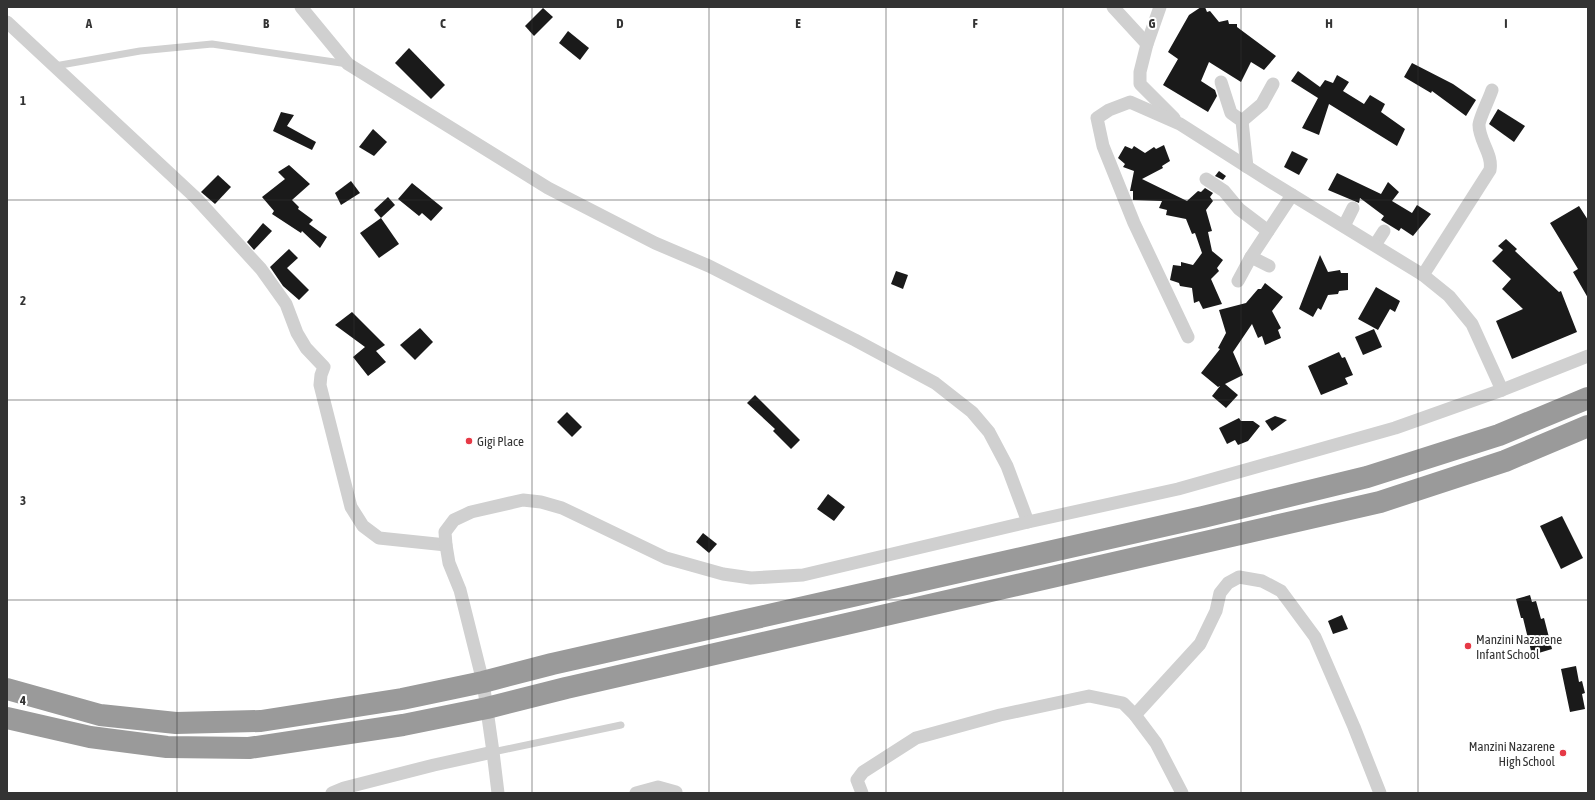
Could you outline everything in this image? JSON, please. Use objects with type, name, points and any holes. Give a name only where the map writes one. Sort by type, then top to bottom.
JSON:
[{"type":"highway","points":[[7,689],[100,715],[184,723],[261,721],[402,699],[1203,517],[1367,477],[1499,435],[1588,398]]},
{"type":"highway","points":[[7,718],[90,737],[167,747],[249,748],[403,725],[487,708],[566,688],[1380,502],[1504,461],[1588,426]]},
{"type":"street","points":[[301,7],[348,64],[548,188],[655,243],[709,266],[855,340],[935,383],[972,412],[989,432],[1007,466],[1028,522]]},
{"type":"street","points":[[1113,7],[1147,44]]},
{"type":"street","points":[[1160,7],[1147,44],[1140,72],[1140,84],[1180,124]]},
{"type":"street","points":[[7,22],[196,198],[261,269],[286,304],[297,333],[306,348],[324,368],[320,375],[320,385],[351,507],[363,526],[379,538],[446,545]]},
{"type":"street","points":[[1221,82],[1231,112],[1242,121],[1247,167]]},
{"type":"street","points":[[1242,121],[1262,104],[1273,84]]},
{"type":"street","points":[[1423,275],[1490,170],[1491,162],[1481,139],[1479,124],[1492,90]]},
{"type":"street","points":[[1188,337],[1134,222],[1103,146],[1098,118],[1109,110],[1130,102],[1180,124],[1423,275],[1449,296],[1472,324],[1502,390]]},
{"type":"street","points":[[1206,178],[1224,191],[1239,209],[1268,231]]},
{"type":"street","points":[[1238,281],[1250,257],[1292,195]]},
{"type":"street","points":[[1344,226],[1353,208]]},
{"type":"street","points":[[1375,245],[1384,231]]},
{"type":"street","points":[[1250,257],[1269,266]]},
{"type":"street","points":[[498,793],[487,708],[482,682],[460,590],[449,563],[446,545],[445,532],[454,520],[471,512],[522,500],[541,502],[562,508],[666,558],[723,574],[752,578],[803,575],[1185,487],[1395,428],[1502,390],[1588,356]]},
{"type":"street","points":[[1135,715],[1200,644],[1216,611],[1220,593],[1228,583],[1239,577],[1262,581],[1281,591],[1315,637],[1354,727],[1380,793]]},
{"type":"street","points":[[862,793],[858,780],[863,772],[916,738],[1000,715],[1089,696],[1123,702],[1156,743],[1182,793]]},
{"type":"street","points":[[332,793],[344,788],[434,765],[493,752]]},
{"type":"street","points":[[636,793],[658,788],[676,792]]},
{"type":"lane","points":[[55,66],[140,51],[212,44],[348,64]]},
{"type":"lane","points":[[493,752],[621,725]]},
{"type":"building","points":[[1201,7],[1205,7],[1207,12],[1210,11],[1219,22],[1228,20],[1229,24],[1237,24],[1237,27],[1276,56],[1264,70],[1251,62],[1241,82],[1209,62],[1201,81],[1215,90],[1217,96],[1208,112],[1163,85],[1178,59],[1168,52],[1189,15]]},
{"type":"building","points":[[543,8],[553,17],[534,36],[525,26]]},
{"type":"building","points":[[568,31],[589,48],[580,60],[559,43]]},
{"type":"building","points":[[409,48],[445,85],[431,99],[395,63]]},
{"type":"building","points":[[1412,63],[1453,84],[1476,100],[1466,116],[1432,91],[1431,93],[1404,77]]},
{"type":"building","points":[[1298,71],[1320,87],[1325,80],[1333,83],[1337,75],[1349,82],[1343,91],[1364,104],[1370,95],[1385,104],[1381,112],[1405,129],[1397,146],[1329,104],[1319,135],[1302,128],[1318,98],[1291,81]]},
{"type":"building","points":[[1498,109],[1525,126],[1514,142],[1489,124]]},
{"type":"building","points":[[281,112],[294,115],[287,126],[316,142],[312,150],[273,131]]},
{"type":"building","points":[[373,129],[387,142],[374,156],[359,147]]},
{"type":"building","points":[[1164,145],[1170,161],[1162,166],[1163,168],[1142,179],[1187,201],[1198,191],[1201,192],[1205,188],[1213,193],[1210,197],[1213,201],[1206,210],[1212,231],[1208,232],[1212,251],[1223,260],[1217,268],[1219,271],[1211,279],[1222,304],[1203,309],[1199,301],[1194,303],[1192,288],[1180,286],[1179,283],[1170,280],[1173,265],[1181,266],[1181,262],[1193,265],[1202,253],[1195,233],[1192,234],[1186,219],[1166,215],[1167,210],[1159,208],[1162,201],[1133,200],[1133,191],[1130,191],[1134,171],[1123,167],[1125,164],[1118,158],[1125,146],[1132,149],[1134,146],[1145,153],[1154,147],[1156,149]]},
{"type":"building","points":[[1292,151],[1308,159],[1299,175],[1284,167]]},
{"type":"building","points":[[289,165],[310,184],[292,200],[299,207],[298,209],[313,220],[309,224],[327,237],[320,248],[302,231],[301,233],[272,214],[274,211],[262,197],[285,179],[278,172]]},
{"type":"building","points":[[1219,171],[1226,176],[1223,180],[1215,176]]},
{"type":"building","points":[[1337,173],[1381,194],[1388,182],[1399,192],[1392,201],[1412,213],[1417,205],[1431,214],[1413,236],[1401,228],[1399,231],[1381,220],[1384,216],[1360,198],[1359,203],[1328,190]]},
{"type":"building","points":[[218,175],[231,187],[215,204],[201,192]]},
{"type":"building","points":[[351,181],[360,193],[341,205],[335,193]]},
{"type":"building","points":[[412,183],[443,208],[431,221],[422,213],[419,216],[398,199]]},
{"type":"building","points":[[388,197],[395,205],[381,218],[374,210]]},
{"type":"building","points":[[1579,206],[1588,220],[1588,298],[1573,272],[1578,269],[1550,223]]},
{"type":"building","points":[[381,218],[399,244],[379,258],[360,233]]},
{"type":"building","points":[[263,223],[272,231],[254,250],[247,242]]},
{"type":"building","points":[[1506,239],[1517,249],[1515,251],[1559,292],[1561,291],[1577,332],[1512,359],[1496,321],[1523,309],[1502,289],[1511,279],[1492,261],[1503,250],[1498,246]]},
{"type":"building","points":[[289,249],[298,258],[287,268],[309,290],[299,300],[283,286],[270,267]]},
{"type":"building","points":[[1320,255],[1328,272],[1340,270],[1341,273],[1348,273],[1348,290],[1339,291],[1338,294],[1328,295],[1321,310],[1318,308],[1313,317],[1299,309]]},
{"type":"building","points":[[896,271],[908,275],[903,289],[891,284]]},
{"type":"building","points":[[1265,283],[1283,297],[1272,311],[1281,328],[1278,330],[1281,338],[1265,345],[1262,336],[1258,338],[1252,324],[1233,352],[1243,375],[1225,384],[1238,395],[1226,408],[1212,396],[1220,386],[1218,387],[1201,373],[1220,349],[1218,348],[1226,333],[1219,310],[1246,303],[1258,289],[1261,289]]},
{"type":"building","points":[[1376,287],[1400,301],[1395,312],[1390,309],[1378,330],[1358,319]]},
{"type":"building","points":[[352,312],[385,345],[376,351],[386,362],[368,376],[353,357],[365,347],[335,325]]},
{"type":"building","points":[[420,328],[433,342],[415,360],[400,345]]},
{"type":"building","points":[[1374,329],[1382,347],[1363,355],[1355,337]]},
{"type":"building","points":[[1339,352],[1342,358],[1345,357],[1353,375],[1345,378],[1348,384],[1321,395],[1308,366]]},
{"type":"building","points":[[755,395],[800,440],[791,449],[773,431],[775,429],[747,403]]},
{"type":"building","points":[[567,412],[582,427],[572,437],[557,422]]},
{"type":"building","points":[[1275,416],[1287,420],[1272,431],[1265,421]]},
{"type":"building","points":[[1239,418],[1241,421],[1253,421],[1260,426],[1248,441],[1238,445],[1235,440],[1227,444],[1219,428]]},
{"type":"building","points":[[828,494],[845,507],[834,521],[817,509]]},
{"type":"building","points":[[1562,516],[1583,558],[1561,569],[1540,526]]},
{"type":"building","points":[[703,533],[717,544],[709,553],[696,542]]},
{"type":"building","points":[[1530,595],[1532,602],[1536,601],[1541,619],[1544,618],[1552,649],[1532,655],[1523,618],[1521,618],[1516,599]]},
{"type":"building","points":[[1342,615],[1348,629],[1333,634],[1328,621]]},
{"type":"building","points":[[1576,666],[1579,682],[1582,681],[1585,693],[1582,694],[1585,709],[1570,712],[1561,669]]},
{"type":"place","name":"Gigi Place","points":[[469,441]]},
{"type":"place","name":"Manzini Nazarene Infant School","points":[[1468,646]]},
{"type":"place","name":"Manzini Nazarene High School","points":[[1563,753]]}]
